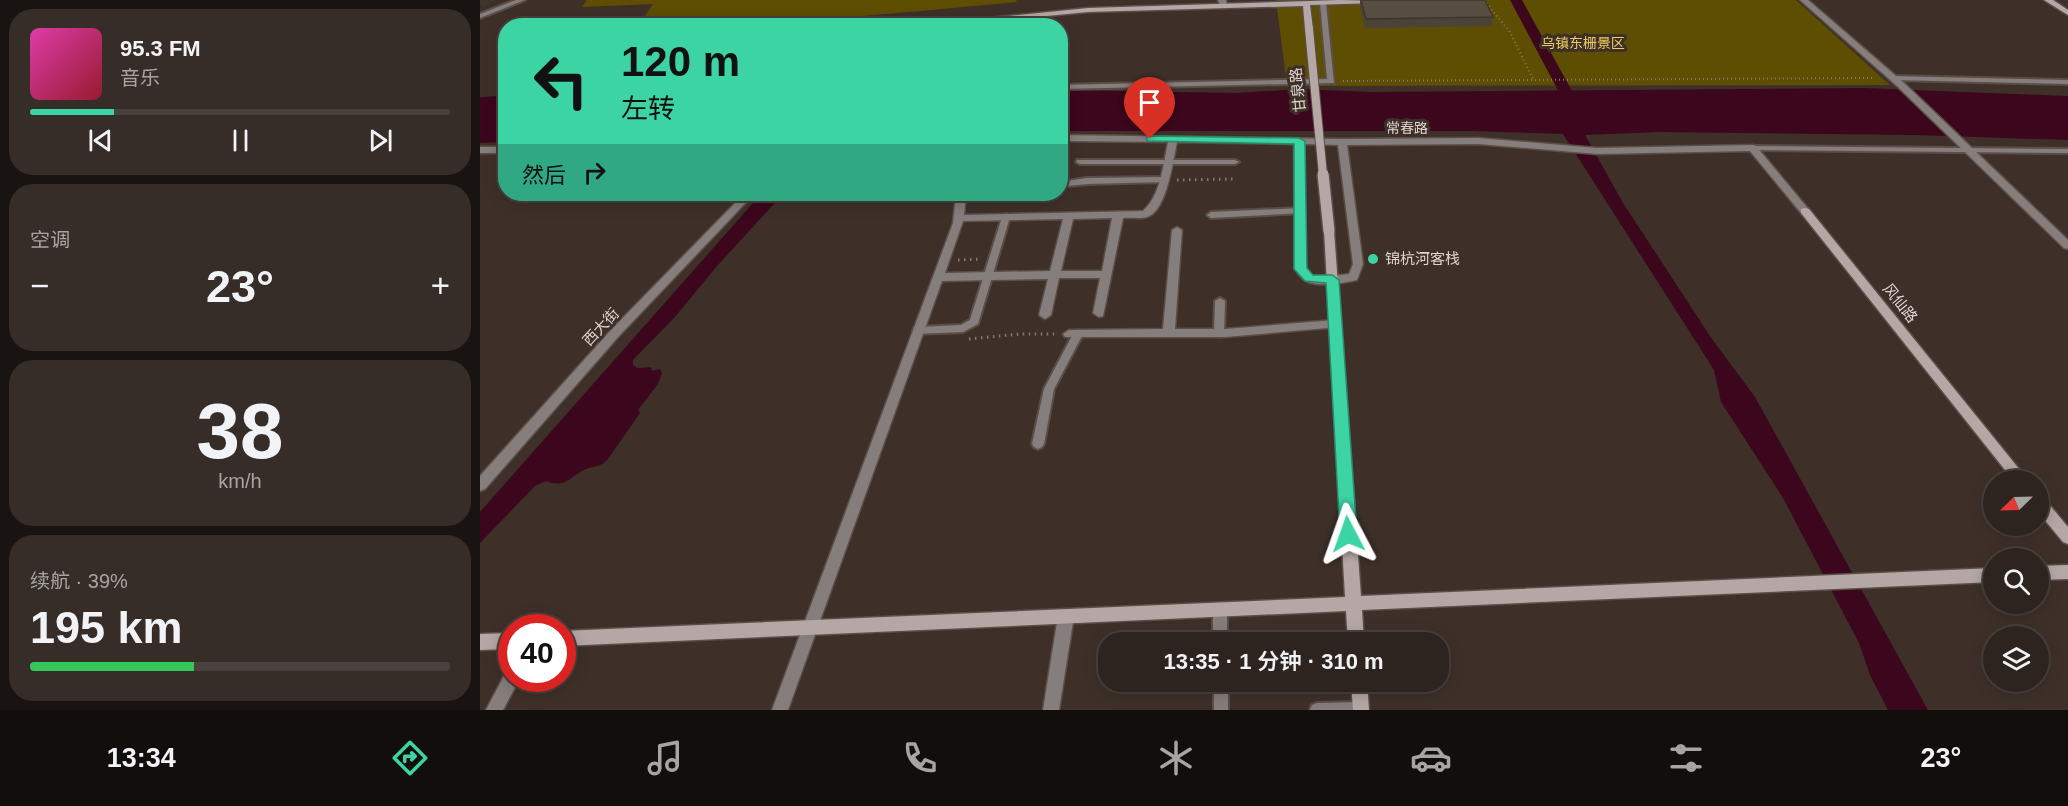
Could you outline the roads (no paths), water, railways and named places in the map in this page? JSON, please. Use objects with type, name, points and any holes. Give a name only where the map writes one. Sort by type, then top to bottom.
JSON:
[{"type":"street","points":[[1086,0],[1088,10]]},
{"type":"street","points":[[1804,0],[1897,81],[2068,246]]},
{"type":"street","points":[[1001,18],[1088,10],[1223,3],[1388,1]]},
{"type":"street","points":[[2050,1],[2068,13]]},
{"type":"street","name":"甘泉路","points":[[1306,3],[1329,231],[1355,632]]},
{"type":"street","name":"常春路","points":[[1068,138],[1342,142],[1478,141],[1597,151],[1753,148]]},
{"type":"street","points":[[958,218],[1146,214],[1153,210],[1173,140]]},
{"type":"street","points":[[1299,141],[1300,269],[1310,279],[1332,280],[1353,277],[1358,264],[1342,142]]},
{"type":"street","name":"风仙路","points":[[1753,148],[2013,470]]},
{"type":"street","points":[[480,150],[498,150]]},
{"type":"street","name":"西大街","points":[[480,485],[615,333],[742,201]]},
{"type":"street","points":[[780,710],[938,277],[958,218],[960,201]]},
{"type":"street","points":[[1100,313],[1118,215]]},
{"type":"street","points":[[1045,315],[1069,216]]},
{"type":"street","points":[[1169,333],[1177,230]]},
{"type":"street","points":[[938,277],[1107,274]]},
{"type":"street","points":[[1073,334],[1219,333],[1335,324]]},
{"type":"street","points":[[2049,515],[2068,538]]},
{"type":"street","points":[[2049,573],[2068,572]]},
{"type":"street","points":[[576,638],[1983,575]]},
{"type":"street","points":[[1051,710],[1066,616]]},
{"type":"street","points":[[480,642],[498,641]]},
{"type":"street","points":[[494,710],[504,692]]},
{"type":"street","points":[[1360,692],[1361,709]]},
{"type":"lane","points":[[480,16],[522,0]]},
{"type":"lane","points":[[1068,87],[1331,81],[1323,3]]},
{"type":"lane","points":[[1897,81],[2068,82]]},
{"type":"lane","points":[[1753,148],[1965,146],[2068,151]]},
{"type":"lane","points":[[1080,162],[1235,162]]},
{"type":"lane","points":[[1068,184],[1163,180]]},
{"type":"lane","points":[[1210,215],[1301,211]]},
{"type":"lane","points":[[918,331],[963,328],[974,322],[1006,217]]},
{"type":"lane","points":[[1219,333],[1220,301]]},
{"type":"lane","points":[[1038,444],[1048,389],[1073,334]]},
{"type":"lane","points":[[1220,610],[1220,632]]},
{"type":"lane","points":[[1221,692],[1221,710]]},
{"type":"lane","points":[[1317,710],[1361,709]]},
{"type":"waterway","points":[[1516,0],[1576,111]]},
{"type":"place","name":"锦杭河客栈","points":[[1373,259]]},
{"type":"park label","name":"乌镇东栅景区","points":[[1583,43]]}]
